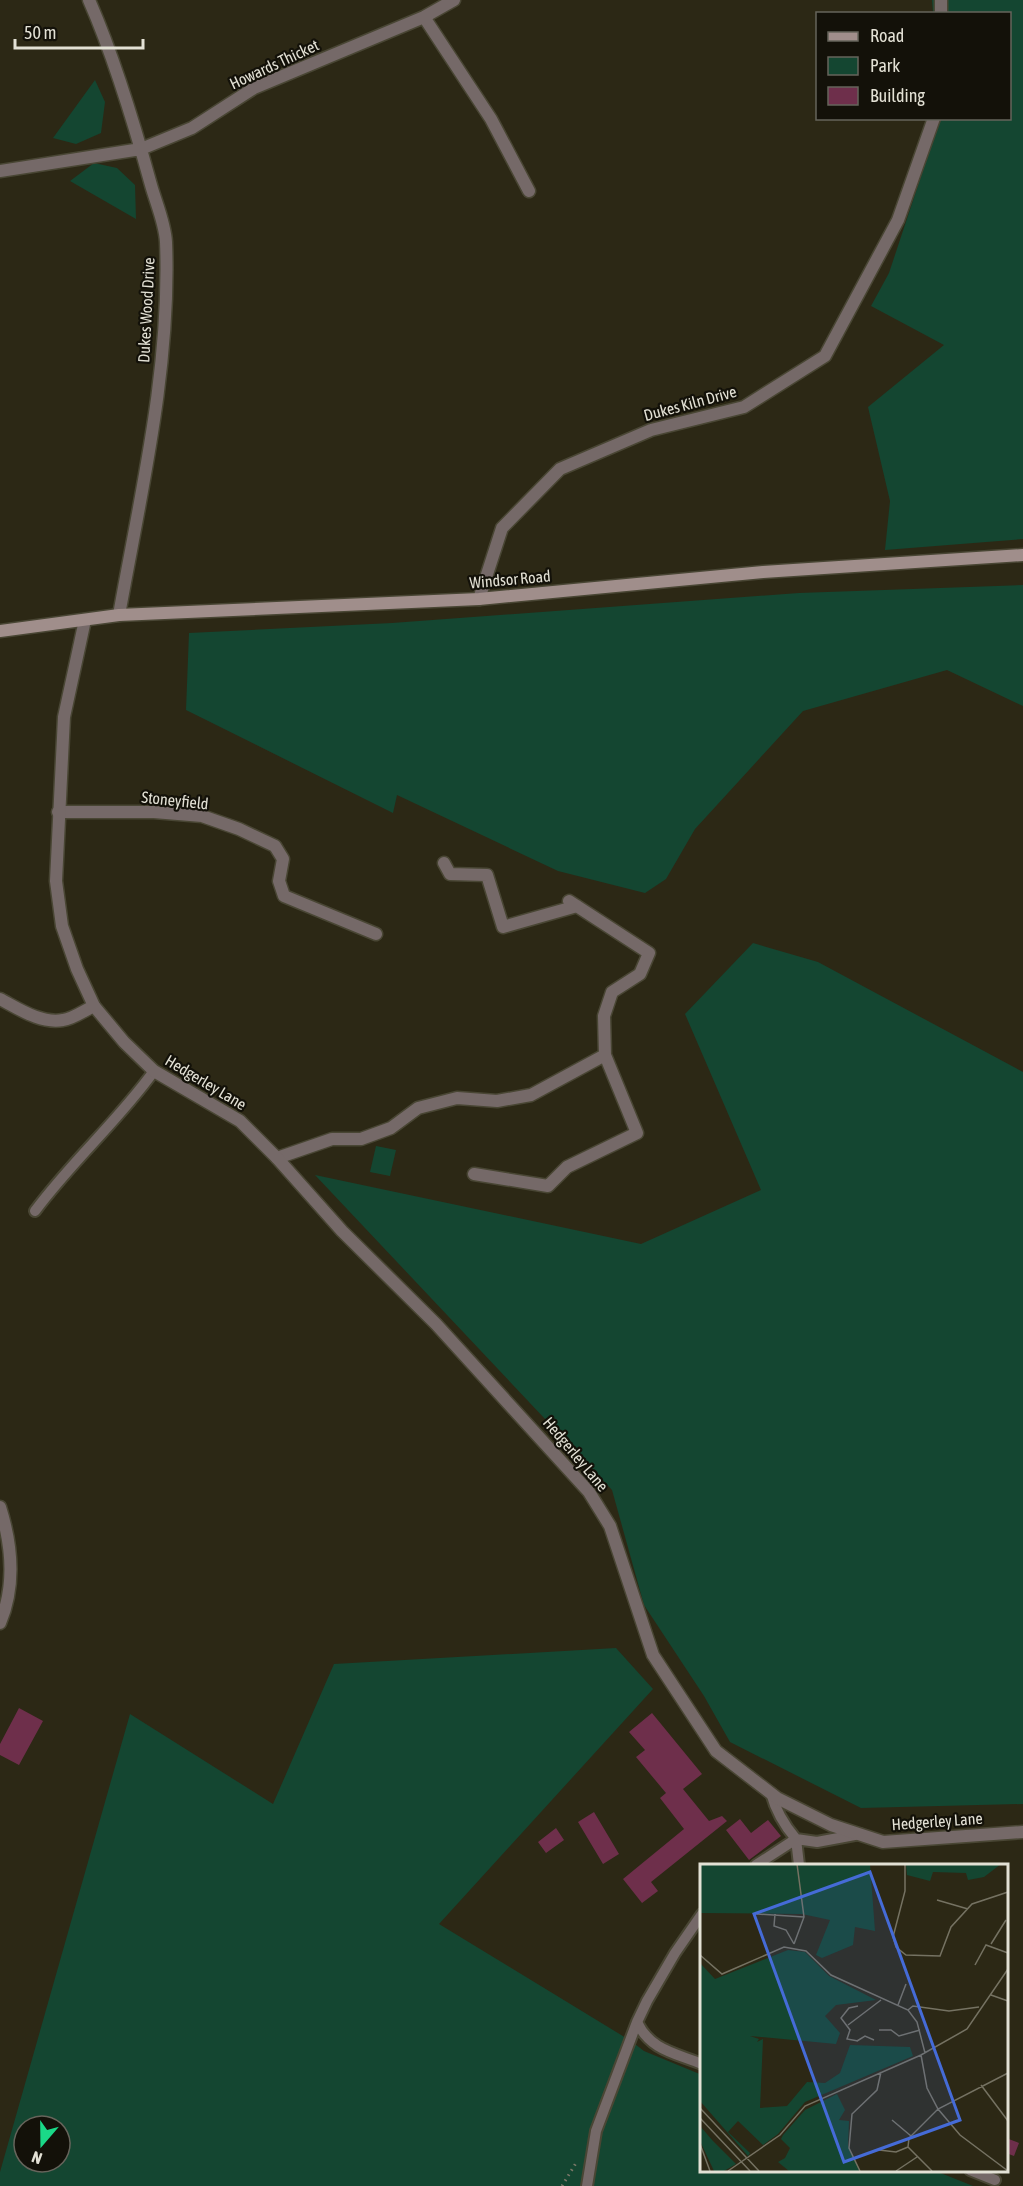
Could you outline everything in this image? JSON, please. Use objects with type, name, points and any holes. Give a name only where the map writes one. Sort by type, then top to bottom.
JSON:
[{"type":"main road","name":"Windsor Road","points":[[0,631],[119,615],[479,599],[763,573],[1023,555]]},
{"type":"street","name":"Dukes Wood Drive","points":[[89,0],[103,32],[141,148],[166,239],[164,339],[149,449],[119,615]]},
{"type":"street","name":"Howards Thicket","points":[[141,148],[192,128],[254,88],[424,16],[454,0]]},
{"type":"street","points":[[424,16],[491,120],[529,191]]},
{"type":"street","name":"Dukes Kiln Drive","points":[[479,599],[502,528],[560,469],[651,430],[744,407],[825,356],[898,220],[933,120]]},
{"type":"street","points":[[0,171],[141,148]]},
{"type":"street","name":"Hedgerley Lane","points":[[85,620],[64,717],[56,881],[62,926],[77,969],[94,1006],[124,1042],[154,1071],[240,1121],[277,1158],[342,1231],[436,1324],[589,1492],[610,1526],[653,1655],[716,1752],[771,1793],[831,1825],[883,1842],[1023,1832]]},
{"type":"street","name":"Stoneyfield","points":[[58,812],[154,812],[202,816],[239,829],[275,846],[283,859],[279,882],[284,896],[376,934]]},
{"type":"street","points":[[444,863],[450,874],[487,875],[503,927],[573,904],[649,953],[640,974],[612,992],[604,1016],[605,1055],[637,1133],[567,1167],[548,1186],[474,1174]]},
{"type":"street","points":[[0,999],[23,1012],[47,1021],[65,1020],[94,1006]]},
{"type":"street","points":[[277,1158],[332,1139],[361,1139],[391,1128],[418,1108],[457,1098],[497,1101],[531,1095],[605,1055]]},
{"type":"street","points":[[0,1507],[8,1531],[11,1557],[11,1583],[0,1623]]},
{"type":"lane","points":[[35,1211],[59,1179],[134,1099],[154,1071]]},
{"type":"lane","points":[[771,1793],[775,1808],[785,1827],[796,1839],[799,1864]]},
{"type":"lane","points":[[758,1864],[796,1839],[817,1842],[860,1834]]},
{"type":"lane","points":[[587,2186],[596,2131],[637,2022],[646,2001],[700,1917]]},
{"type":"lane","points":[[637,2022],[642,2033],[652,2043],[700,2063]]},
{"type":"lane","points":[[975,2171],[995,2180]]},
{"type":"green space","points":[[932,0],[1023,0],[1023,539],[885,550],[890,501],[868,407],[944,345],[871,306],[889,273],[940,120],[1011,120],[1011,12],[933,12]]},
{"type":"green space","points":[[95,80],[105,102],[101,133],[76,144],[53,138]]},
{"type":"green space","points":[[94,163],[117,168],[135,185],[136,219],[70,181]]},
{"type":"green space","points":[[1023,585],[1023,706],[947,670],[803,711],[695,829],[666,879],[645,893],[558,871],[397,795],[393,813],[186,710],[189,633],[392,623],[799,593]]},
{"type":"green space","points":[[753,943],[818,962],[1023,1072],[1023,1804],[861,1808],[730,1742],[704,1696],[644,1605],[612,1490],[315,1175],[641,1244],[761,1190],[685,1014]]},
{"type":"green space","points":[[376,1146],[396,1150],[390,1176],[370,1172]]},
{"type":"green space","points":[[616,1648],[653,1689],[439,1924],[644,2051],[700,2074],[700,2171],[936,2171],[973,2186],[0,2186],[0,2172],[12,2130],[12,2174],[72,2174],[72,2114],[16,2114],[130,1714],[273,1804],[334,1664]]},
{"type":"building","points":[[19,1708],[43,1721],[19,1765],[0,1755],[0,1744]]},
{"type":"building","points":[[652,1713],[702,1774],[683,1789],[709,1821],[722,1816],[727,1821],[651,1882],[658,1891],[642,1903],[623,1879],[684,1829],[660,1798],[666,1793],[636,1757],[645,1750],[629,1732]]},
{"type":"building","points":[[594,1812],[619,1854],[603,1864],[578,1822]]},
{"type":"building","points":[[740,1819],[751,1833],[768,1820],[781,1836],[749,1860],[726,1830]]},
{"type":"building","points":[[556,1828],[564,1840],[546,1853],[538,1842]]},
{"type":"building","points":[[1008,2139],[1019,2143],[1014,2156],[1008,2154]]}]
